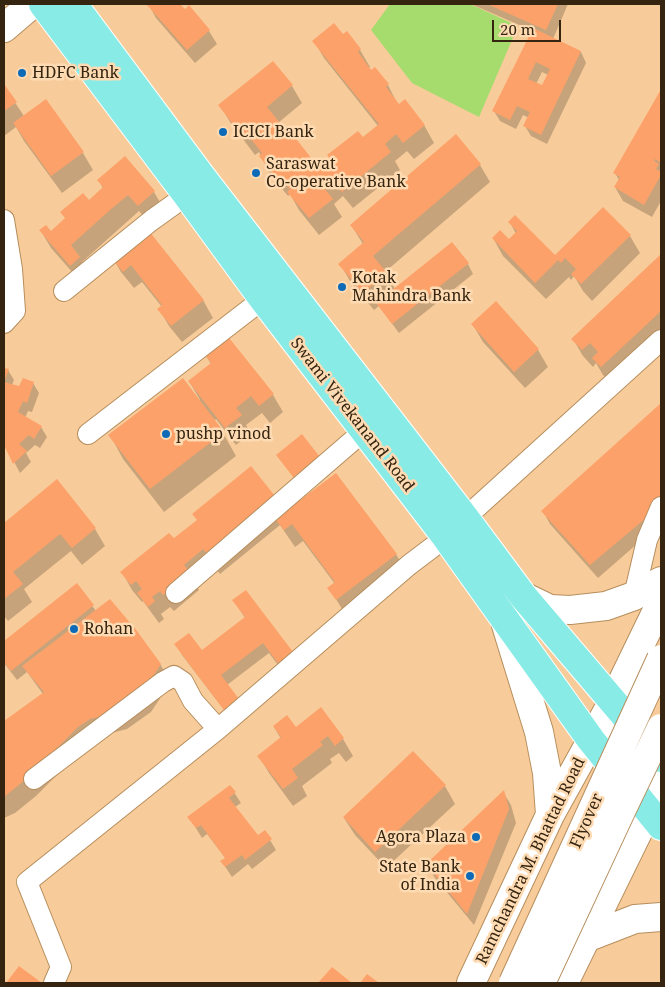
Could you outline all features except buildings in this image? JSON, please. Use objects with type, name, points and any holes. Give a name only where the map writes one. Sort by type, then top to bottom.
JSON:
[{"type":"main road","points":[[4,28],[32,4]]},
{"type":"main road","name":"Swami Vivekanand Road","points":[[43,4],[263,299],[365,430],[456,528],[523,596],[661,758]]},
{"type":"main road","name":"Swami Vivekanand Road","points":[[73,4],[201,176],[456,528],[504,619],[591,740],[655,818]]},
{"type":"main road","points":[[523,596],[550,609],[570,610],[606,606],[634,596],[661,581]]},
{"type":"main road","name":"Ramchandra M. Bhattad Road","points":[[471,983],[550,815],[613,702],[661,602]]},
{"type":"main road","points":[[504,619],[539,732],[547,773],[550,815]]},
{"type":"main road","name":"Flyover","points":[[514,983],[661,659]]},
{"type":"main road","name":"Flyover","points":[[541,983],[661,728]]},
{"type":"main road","points":[[564,983],[586,938],[655,818],[661,785]]},
{"type":"main road","points":[[586,938],[634,919],[661,917]]},
{"type":"street","points":[[64,290],[152,220],[187,195]]},
{"type":"street","points":[[4,220],[12,269],[15,311],[4,323]]},
{"type":"street","points":[[88,434],[263,299]]},
{"type":"street","points":[[54,983],[61,966],[26,882],[218,729],[409,565],[456,528],[661,340]]},
{"type":"street","points":[[176,593],[365,430]]},
{"type":"street","points":[[634,596],[646,540],[661,507]]},
{"type":"street","points":[[34,779],[163,682],[174,676],[183,682],[193,701],[218,729]]},
{"type":"green space","points":[[390,4],[470,4],[518,26],[479,117],[412,83],[371,30]]},
{"type":"place","name":"HDFC Bank","points":[[22,73]]},
{"type":"place","name":"ICICI Bank","points":[[223,132]]},
{"type":"place","name":"Saraswat Co-operative Bank","points":[[256,173]]},
{"type":"place","name":"Kotak Mahindra Bank","points":[[342,287]]},
{"type":"place","name":"pushp vinod","points":[[166,434]]},
{"type":"place","name":"Rohan","points":[[74,629]]},
{"type":"place","name":"Agora Plaza","points":[[476,837]]},
{"type":"place","name":"State Bank of India","points":[[470,876]]}]
